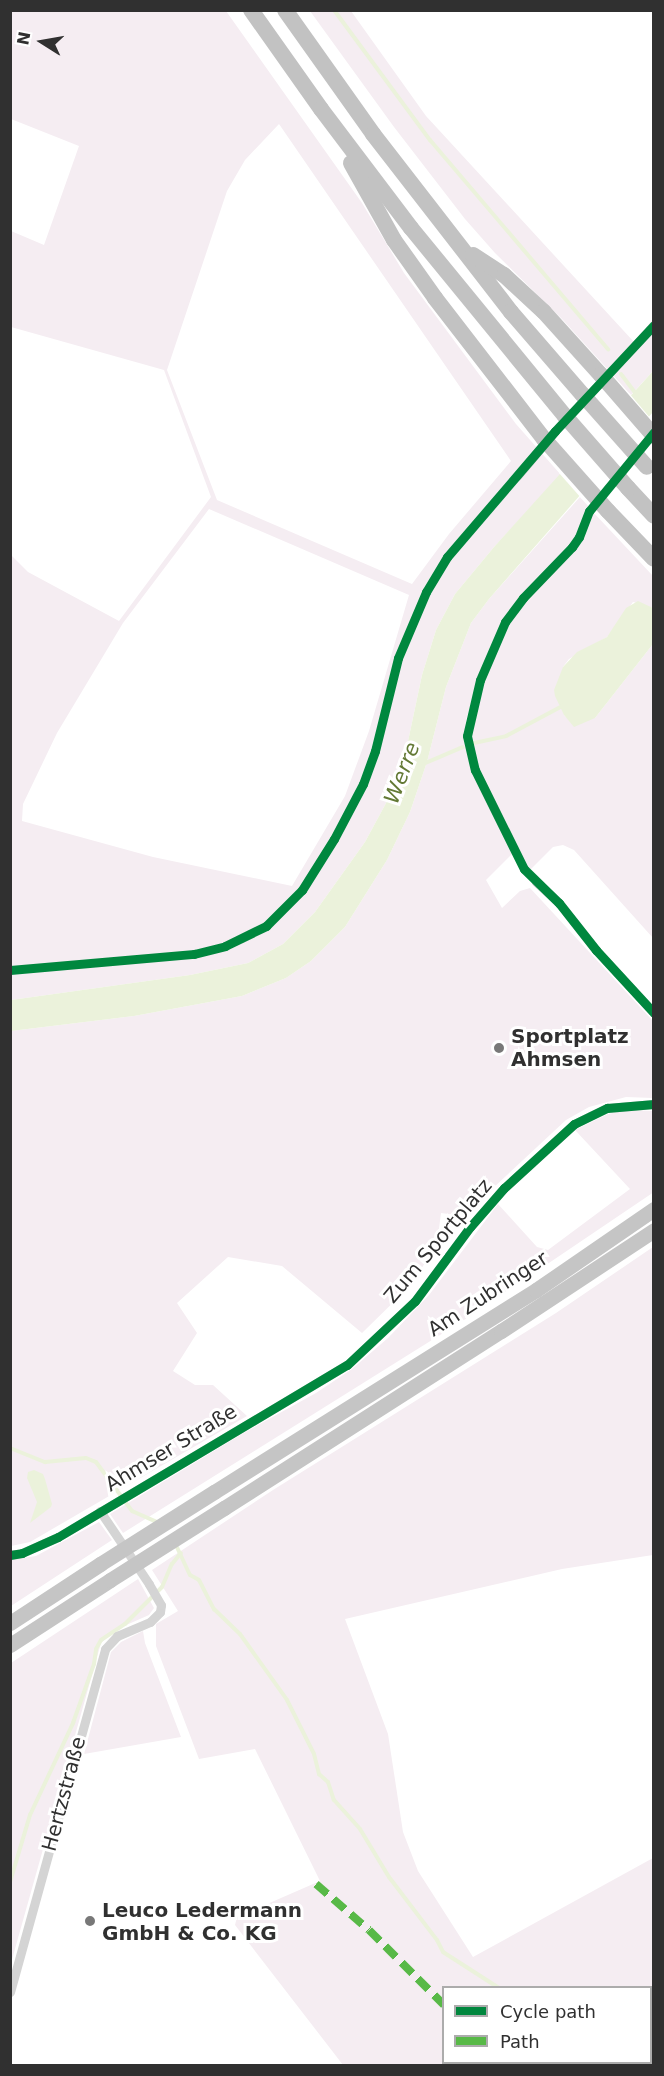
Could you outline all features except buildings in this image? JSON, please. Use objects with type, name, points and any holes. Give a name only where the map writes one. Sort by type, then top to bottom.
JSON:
[{"type":"highway","points":[[251,10],[321,109],[411,228],[565,416],[654,516]]},
{"type":"highway","points":[[285,10],[373,134],[511,312],[650,471]]},
{"type":"highway","points":[[321,109],[394,240],[435,298],[544,439],[654,559]]},
{"type":"highway","points":[[464,250],[504,275],[544,312],[654,436]]},
{"type":"highway","name":"Am Zubringer","points":[[10,1623],[536,1290],[654,1209]]},
{"type":"highway","name":"Am Zubringer","points":[[10,1645],[346,1432],[654,1230]]},
{"type":"street","points":[[517,476],[555,431],[654,325]]},
{"type":"street","points":[[536,882],[559,903],[596,950],[654,1013]]},
{"type":"street","name":"Zum Sportplatz","points":[[347,1365],[415,1301],[470,1227],[504,1188],[574,1124],[607,1108],[626,1104],[654,1104]]},
{"type":"street","name":"Ahmser Straße","points":[[10,1555],[22,1553],[58,1537],[347,1365]]},
{"type":"street","name":"Ahmser Straße","points":[[103,1509],[160,1603],[160,1612],[150,1622]]},
{"type":"street","name":"Hertzstraße","points":[[10,1992],[105,1649],[117,1636],[150,1622]]},
{"type":"shaded area","points":[[10,11],[226,11],[362,203],[404,273],[516,424],[561,475],[494,547],[455,594],[436,630],[422,675],[407,746],[392,792],[365,842],[315,912],[283,944],[248,963],[190,975],[11,1000],[11,555],[28,572],[119,621],[211,497],[164,370],[11,327],[11,231],[44,245],[79,146],[11,119]],"holes":[[[279,124],[511,461],[449,534],[412,584],[217,500],[167,370],[227,191],[245,160]],[[209,509],[409,595],[369,731],[345,796],[292,886],[153,857],[22,821],[23,804],[57,733],[123,623]]]},
{"type":"shaded area","points":[[310,11],[351,11],[426,116],[634,342],[653,319],[653,371],[631,395],[562,319],[495,253],[465,219],[394,127]]},
{"type":"shaded area","points":[[580,497],[589,507],[572,543],[515,604],[501,623],[478,680],[466,720],[464,740],[474,774],[512,854],[486,880],[502,908],[520,891],[530,888],[653,1021],[653,1098],[626,1097],[589,1107],[566,1120],[477,1203],[456,1215],[441,1213],[437,1244],[411,1285],[362,1333],[282,1266],[228,1257],[177,1303],[197,1333],[173,1371],[195,1385],[213,1385],[247,1416],[30,1542],[11,1546],[11,1031],[134,1016],[242,996],[286,978],[311,961],[345,927],[387,860],[410,812],[427,762],[446,687],[471,623],[489,599]]},
{"type":"shaded area","points":[[593,512],[653,576],[653,608],[633,602],[607,637],[569,659],[563,667],[564,715],[567,718],[595,718],[653,644],[653,938],[574,850],[563,845],[553,847],[528,872],[477,768],[470,741],[472,719],[482,683],[507,623],[528,595],[575,547]]},
{"type":"shaded area","points":[[626,1110],[653,1111],[654,1192],[472,1315],[123,1533],[110,1514],[242,1434],[316,1393],[352,1369],[388,1338],[429,1295],[498,1204],[537,1247],[548,1250],[630,1189],[575,1130],[608,1114]]},
{"type":"shaded area","points":[[653,1247],[653,1555],[562,1569],[345,1619],[388,1734],[403,1832],[418,1871],[473,1957],[653,1858],[653,1998],[652,2000],[652,1986],[442,1986],[442,2064],[630,2065],[343,2065],[235,1925],[237,1917],[320,1881],[255,1749],[199,1759],[156,1646],[156,1624],[178,1611],[152,1570],[273,1490],[556,1313]]},
{"type":"shaded area","points":[[99,1522],[112,1540],[11,1606],[11,1560],[36,1556]]},
{"type":"shaded area","points":[[138,1579],[154,1608],[149,1615],[115,1630],[101,1643],[11,1963],[11,1663]]},
{"type":"shaded area","points":[[143,1631],[145,1643],[181,1737],[84,1754],[111,1652],[121,1642]]},
{"type":"water","name":"Werre","points":[[653,371],[653,412],[489,599],[471,623],[446,687],[427,762],[410,812],[387,860],[345,927],[311,961],[286,978],[242,996],[134,1016],[11,1031],[11,1000],[190,975],[248,963],[283,944],[315,912],[365,842],[392,792],[407,746],[422,675],[436,630],[455,594],[494,547]]},
{"type":"water","points":[[638,601],[653,608],[653,644],[595,718],[574,727],[564,715],[555,696],[554,690],[563,667],[577,652],[607,637],[626,608]]},
{"type":"water","points":[[34,1470],[43,1474],[52,1504],[30,1523],[37,1502],[27,1478],[28,1472]]},
{"type":"pier","points":[[629,393],[651,419],[582,499],[559,473]]},
{"type":"waterway","points":[[334,10],[430,140],[608,349]]},
{"type":"waterway","points":[[621,374],[637,395]]},
{"type":"waterway","points":[[474,743],[506,736],[564,705]]},
{"type":"waterway","name":"Werre","points":[[423,764],[463,747]]},
{"type":"waterway","points":[[10,1418],[10,1424]]},
{"type":"waterway","points":[[10,1448],[45,1462],[86,1458],[96,1462],[132,1511],[159,1523]]},
{"type":"waterway","points":[[175,1543],[190,1575],[199,1580],[214,1609],[240,1634],[287,1700],[314,1754],[319,1774],[328,1782],[334,1800],[360,1829],[389,1877],[437,1940],[443,1952],[496,1986]]},
{"type":"waterway","points":[[10,1882],[30,1815],[73,1723],[94,1664],[96,1649],[101,1640],[125,1624],[162,1587],[172,1564],[181,1553]]},
{"type":"marked path","points":[[316,1884],[369,1930],[442,2003]]},
{"type":"cycle path","points":[[10,970],[194,954],[225,946],[266,926],[302,890],[334,839],[363,784],[375,751],[398,658],[426,592],[447,557],[555,431],[654,325]]},
{"type":"cycle path","points":[[654,432],[589,511],[579,537],[572,547],[523,598],[505,622],[480,680],[467,736],[475,770],[524,869],[559,903],[596,950],[654,1013]]},
{"type":"cycle path","points":[[10,1555],[22,1553],[58,1537],[347,1365],[415,1301],[470,1227],[504,1188],[574,1124],[607,1108],[654,1104]]},
{"type":"place","name":"Sportplatz Ahmsen","points":[[499,1048]]},
{"type":"place","name":"Leuco Ledermann GmbH & Co. KG","points":[[90,1921]]}]
